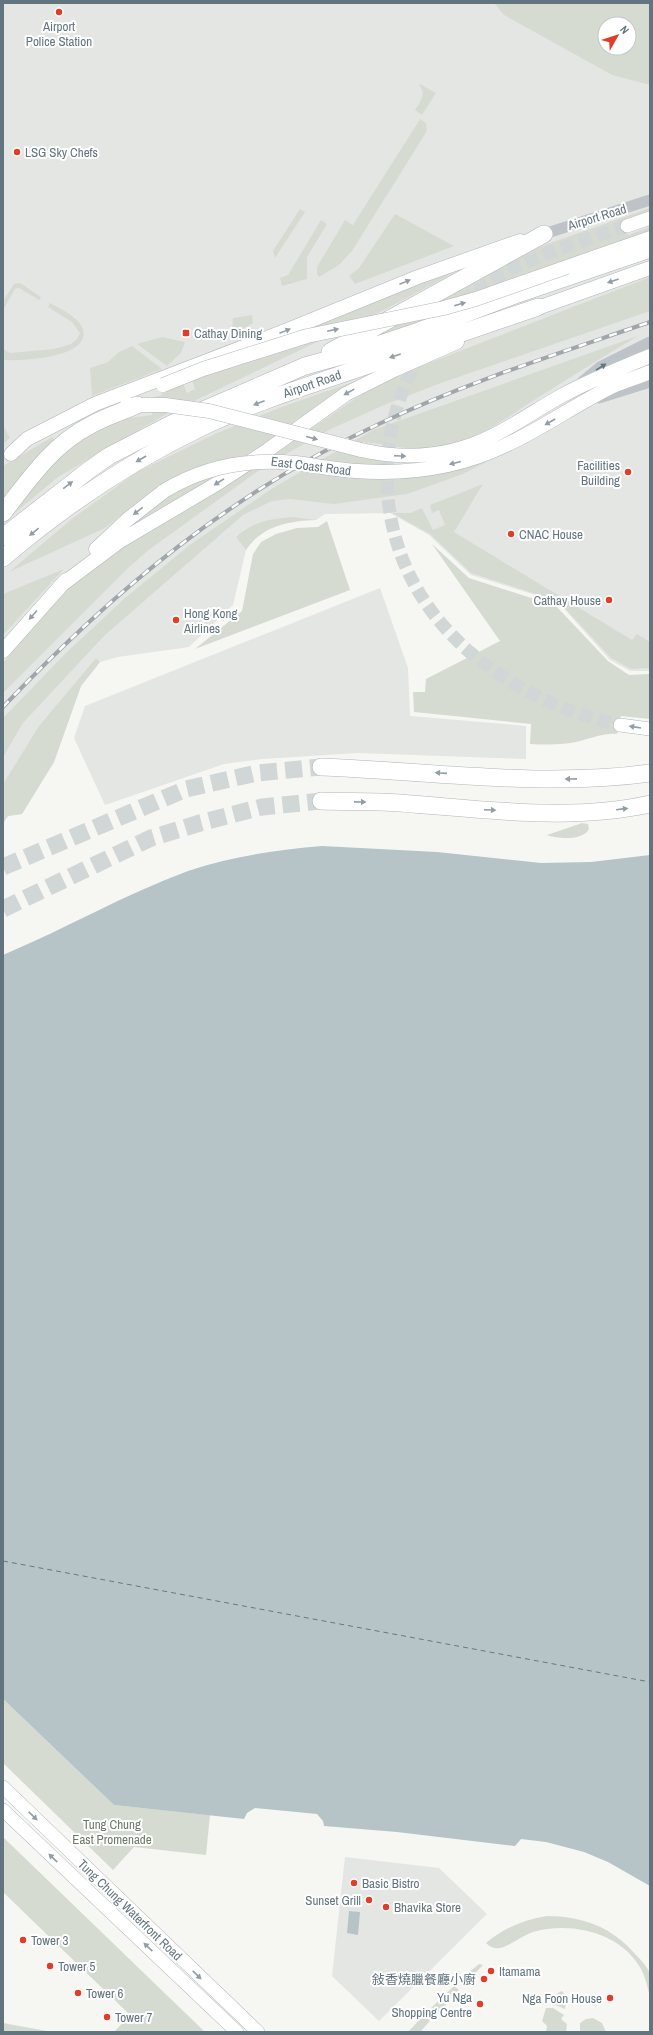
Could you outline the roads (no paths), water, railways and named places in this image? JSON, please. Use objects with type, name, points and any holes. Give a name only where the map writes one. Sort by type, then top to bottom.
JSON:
[{"type":"highway","points":[[305,366],[544,234]]},
{"type":"highway","name":"Airport Road","points":[[3,537],[45,502],[109,456],[171,424],[305,366],[419,332],[515,295],[650,249]]},
{"type":"highway","name":"Airport Road","points":[[3,558],[48,521],[99,485],[154,451],[203,426],[271,398],[538,307]]},
{"type":"highway","points":[[3,513],[40,467],[71,437],[88,426],[128,406]]},
{"type":"highway","points":[[321,766],[542,779],[610,778],[650,773]]},
{"type":"highway","points":[[321,801],[386,802],[543,812],[593,812],[650,804]]},
{"type":"main road","points":[[628,226],[650,218]]},
{"type":"main road","points":[[7,456],[27,439],[95,404],[285,332],[418,277],[544,234]]},
{"type":"main road","points":[[128,406],[136,397],[203,369],[307,336],[444,308],[476,299],[650,238]]},
{"type":"main road","name":"Airport Road","points":[[538,307],[650,268]]},
{"type":"main road","points":[[60,586],[120,541],[218,483],[268,450],[346,394],[396,369],[538,307]]},
{"type":"main road","points":[[570,391],[650,356]]},
{"type":"main road","points":[[578,405],[614,386],[650,372]]},
{"type":"main road","name":"East Coast Road","points":[[7,456],[88,416],[128,406],[165,405],[209,411],[385,455],[412,456],[440,453],[469,446],[492,436],[570,391]]},
{"type":"main road","name":"East Coast Road","points":[[3,651],[60,586],[127,520],[164,491],[185,478],[204,471],[246,462],[278,461],[357,472],[391,473],[419,471],[457,463],[505,446],[578,405]]},
{"type":"main road","points":[[620,725],[650,729]]},
{"type":"main road","name":"Tung Chung Waterfront Road","points":[[4,1789],[258,2032]]},
{"type":"main road","name":"Tung Chung Waterfront Road","points":[[3,1810],[237,2032]]},
{"type":"street","name":"Airport Road","points":[[544,234],[650,200]]},
{"type":"street","name":"East Coast Road","points":[[570,391],[600,367],[650,342]]},
{"type":"street","name":"East Coast Road","points":[[578,405],[650,382]]},
{"type":"tunnel","points":[[462,303],[480,288],[520,265],[540,256],[627,226]]},
{"type":"tunnel","points":[[421,354],[413,367],[396,411],[392,426],[388,456],[387,471],[391,520],[405,565],[427,605],[456,639],[491,669],[531,693],[574,712],[620,725]]},
{"type":"tunnel","points":[[3,867],[186,789],[257,773],[321,767]]},
{"type":"tunnel","points":[[3,909],[151,838],[200,823],[262,807],[321,801]]},
{"type":"railway","points":[[3,707],[45,664],[132,584],[178,547],[226,512],[275,480],[327,450],[381,423],[447,394],[480,381],[650,322]]},
{"type":"place","name":"Airport Police Station","points":[[59,12]]},
{"type":"place","name":"LSG Sky Chefs","points":[[17,152]]},
{"type":"place","name":"Cathay Dining","points":[[186,333]]},
{"type":"place","name":"Facilities Building","points":[[628,472]]},
{"type":"place","name":"CNAC House","points":[[511,534]]},
{"type":"place","name":"Cathay House","points":[[609,600]]},
{"type":"place","name":"Hong Kong Airlines","points":[[176,620]]},
{"type":"place","name":"Basic Bistro","points":[[354,1883]]},
{"type":"place","name":"Sunset Grill","points":[[369,1900]]},
{"type":"place","name":"Bhavika Store","points":[[386,1907]]},
{"type":"place","name":"Tower 3","points":[[23,1940]]},
{"type":"place","name":"Tower 5","points":[[50,1966]]},
{"type":"place","name":"Itamama","points":[[491,1971]]},
{"type":"place","name":"敍香燒臘餐廳小廚","points":[[484,1979]]},
{"type":"place","name":"Tower 6","points":[[78,1993]]},
{"type":"place","name":"Nga Foon House","points":[[610,1998]]},
{"type":"place","name":"Yu Nga Shopping Centre","points":[[480,2004]]},
{"type":"place","name":"Tower 7","points":[[107,2017]]},
{"type":"park label","name":"Tung Chung East Promenade","points":[[112,1832]]}]
